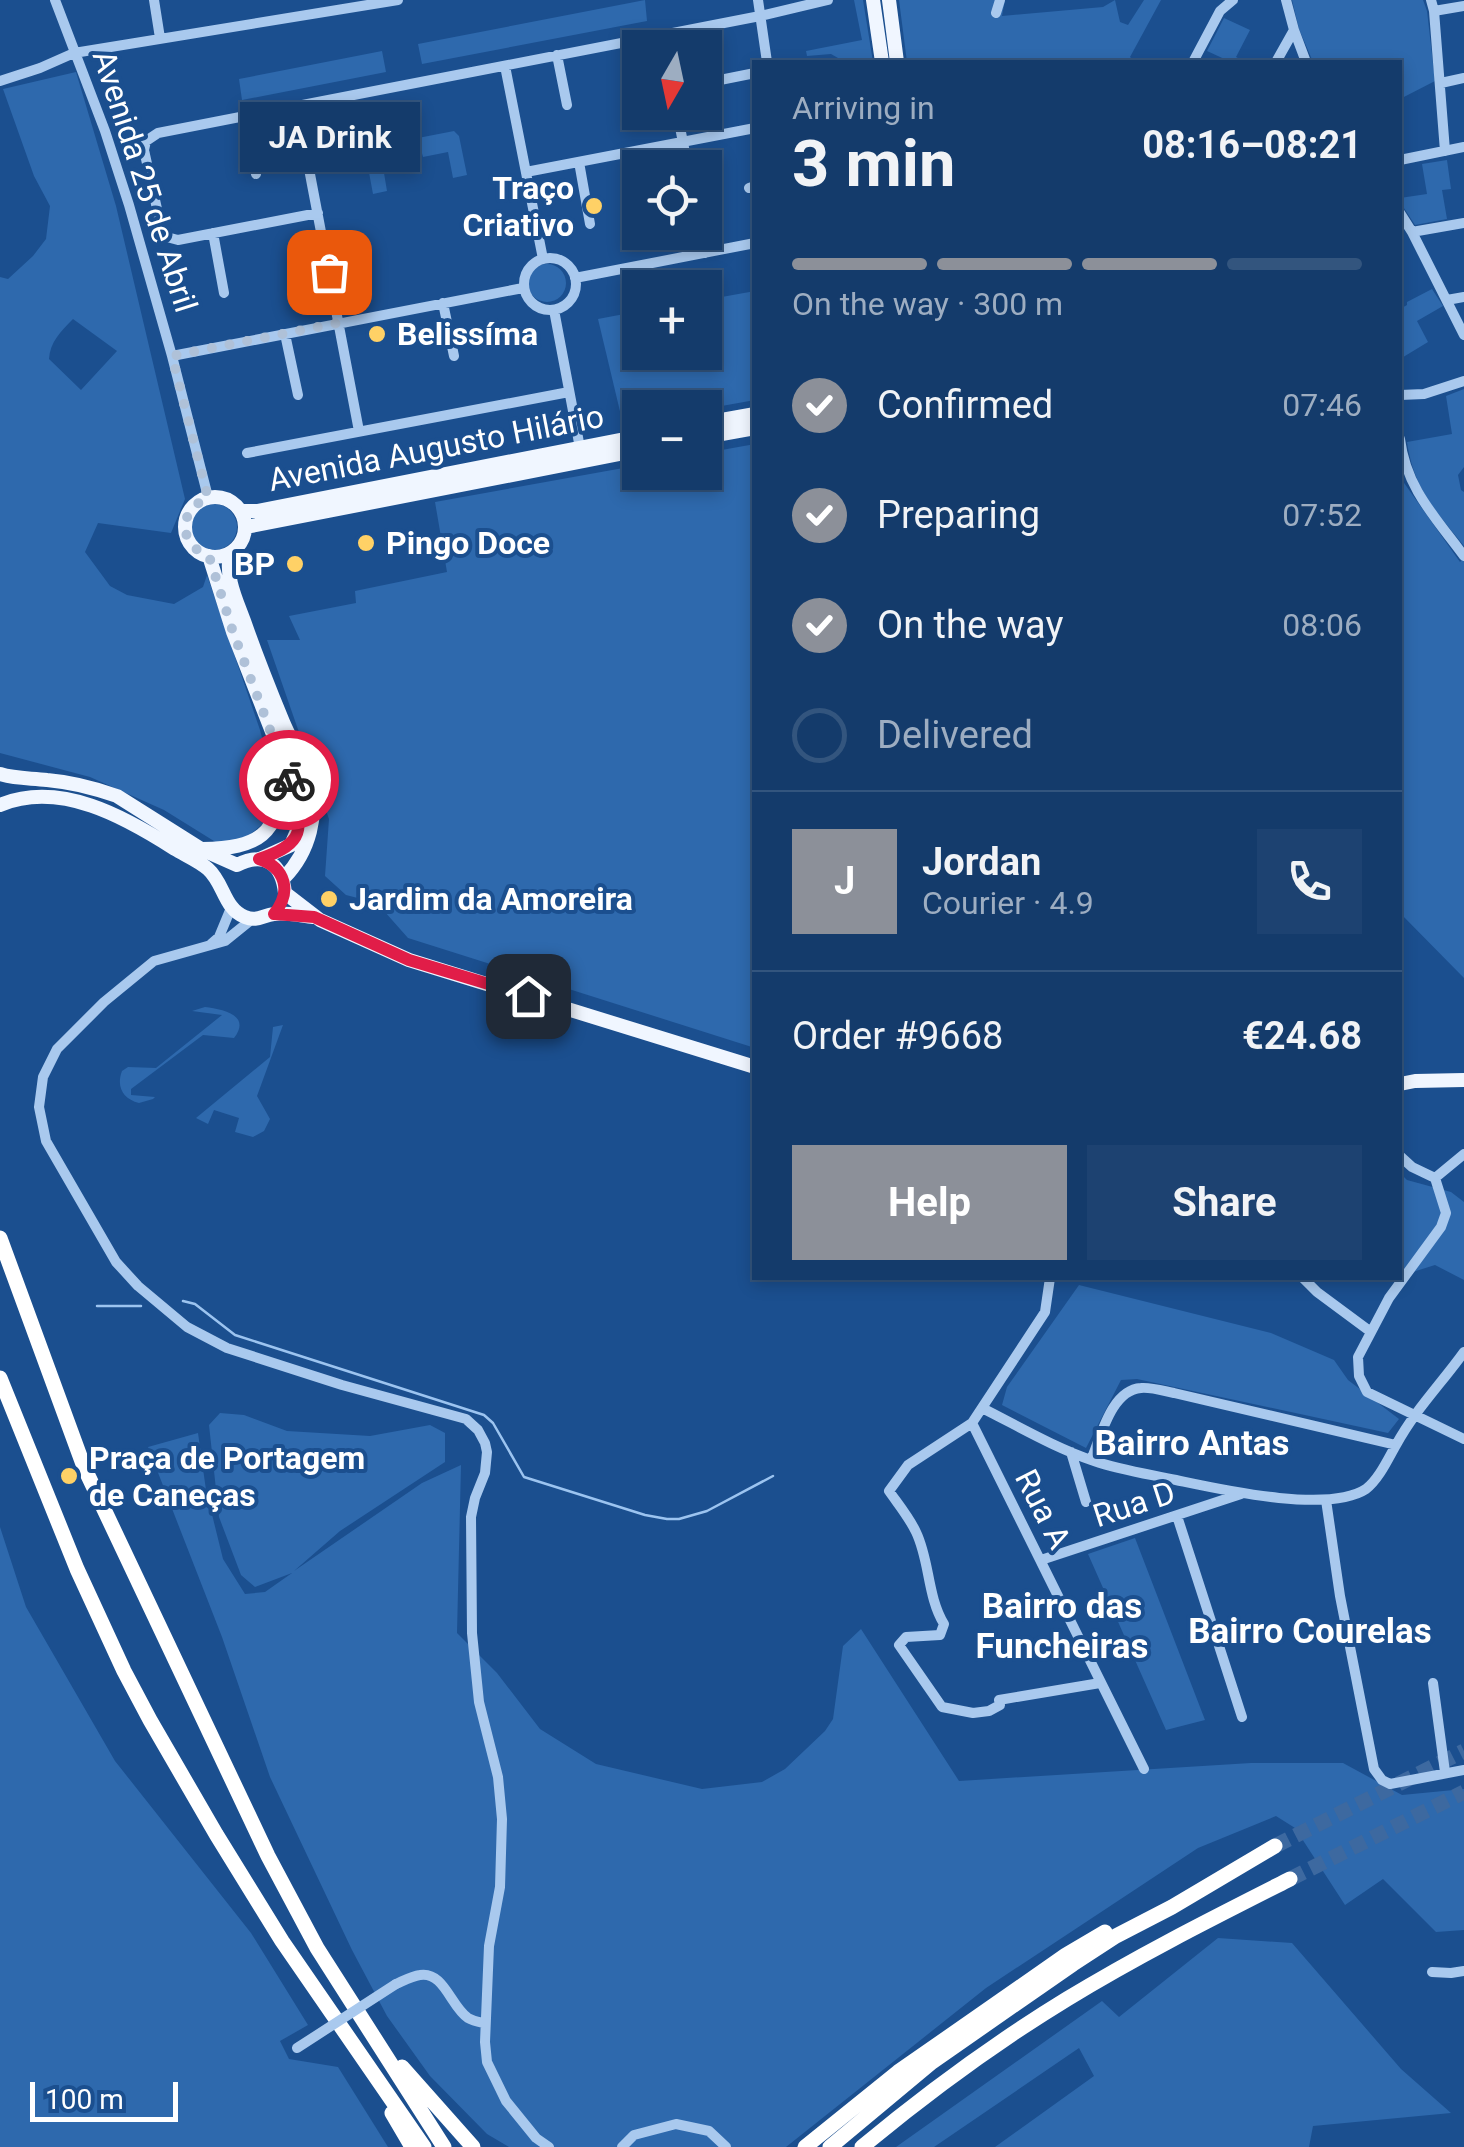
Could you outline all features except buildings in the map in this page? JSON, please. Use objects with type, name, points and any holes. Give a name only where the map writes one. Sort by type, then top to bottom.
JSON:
[{"type":"highway","points":[[0,1238],[84,1467],[268,1856],[317,1948],[444,2147]]},
{"type":"highway","points":[[0,1378],[77,1569],[132,1688],[282,1941],[424,2147]]},
{"type":"highway","points":[[830,2147],[932,2062],[1008,2009],[1116,1936],[1274,1846]]},
{"type":"highway","points":[[862,2147],[956,2072],[1067,1999],[1290,1879]]},
{"type":"highway","points":[[805,2147],[874,2090],[1066,1956],[1102,1934],[1186,1898]]},
{"type":"highway","points":[[370,2030],[474,2147]]},
{"type":"highway","points":[[372,2074],[412,2147]]},
{"type":"main road","points":[[874,0],[882,60]]},
{"type":"main road","points":[[888,0],[897,60]]},
{"type":"main road","points":[[722,420],[752,415]]},
{"type":"main road","points":[[722,434],[752,429]]},
{"type":"main road","name":"Avenida Augusto Hilário","points":[[242,511],[622,440]]},
{"type":"main road","name":"Avenida Augusto Hilário","points":[[246,527],[622,454]]},
{"type":"main road","points":[[0,806],[22,798],[54,798],[116,815],[209,870],[240,916],[251,920],[274,914],[282,904],[284,886],[304,854],[313,819],[311,789],[233,592],[228,570],[230,554],[242,542],[246,527],[242,511],[227,499],[199,501],[185,527],[192,546],[209,556],[230,554]]},
{"type":"main road","points":[[209,556],[233,632],[285,765],[300,824],[288,848],[236,865],[225,885],[228,902]]},
{"type":"main road","points":[[201,849],[240,847],[265,833],[276,815],[285,765]]},
{"type":"main road","points":[[0,774],[74,784],[118,796],[201,849],[236,865]]},
{"type":"main road","points":[[259,859],[270,863],[284,886],[314,917]]},
{"type":"main road","points":[[274,914],[314,917],[409,960],[752,1066]]},
{"type":"main road","points":[[1402,1084],[1464,1080]]},
{"type":"street","name":"Avenida 25 de Abril","points":[[55,0],[105,131],[172,356],[208,498]]},
{"type":"street","points":[[154,0],[160,38]]},
{"type":"street","points":[[0,80],[74,53],[398,0]]},
{"type":"street","points":[[758,0],[767,60]]},
{"type":"street","points":[[706,30],[828,0]]},
{"type":"street","points":[[996,12],[1000,0]]},
{"type":"street","points":[[1193,60],[1220,11],[1233,0]]},
{"type":"street","points":[[1286,0],[1305,60]]},
{"type":"street","points":[[1446,151],[1433,6],[1464,6]]},
{"type":"street","points":[[1277,60],[1294,30]]},
{"type":"street","points":[[318,213],[178,240],[163,236],[144,150],[146,141],[158,133],[622,47]]},
{"type":"street","points":[[558,56],[568,105]]},
{"type":"street","points":[[505,66],[544,258]]},
{"type":"street","points":[[722,80],[752,75]]},
{"type":"street","points":[[1441,82],[1464,78]]},
{"type":"street","points":[[297,106],[359,432]]},
{"type":"street","points":[[245,116],[256,174]]},
{"type":"street","points":[[526,172],[752,129]]},
{"type":"street","points":[[681,130],[685,150]]},
{"type":"street","points":[[1402,160],[1464,147]]},
{"type":"street","points":[[579,162],[590,224]]},
{"type":"street","points":[[1402,216],[1464,335]]},
{"type":"street","points":[[1412,232],[1464,223]]},
{"type":"street","points":[[212,234],[224,293]]},
{"type":"street","points":[[576,278],[752,244]]},
{"type":"street","points":[[544,258],[567,264],[576,278],[572,299],[554,310],[530,302],[523,288],[526,272],[544,258]]},
{"type":"street","points":[[172,356],[523,288]]},
{"type":"street","points":[[1447,300],[1464,297]]},
{"type":"street","points":[[443,303],[454,356]]},
{"type":"street","points":[[554,310],[580,448]]},
{"type":"street","points":[[285,334],[298,395]]},
{"type":"street","points":[[1402,396],[1424,394],[1464,381]]},
{"type":"street","points":[[246,452],[569,392]]},
{"type":"street","points":[[1402,450],[1412,485],[1464,556]]},
{"type":"street","points":[[206,948],[219,937],[228,902]]},
{"type":"street","points":[[251,920],[225,941],[154,961],[104,1002],[57,1049],[42,1077],[39,1107],[46,1141],[116,1262],[186,1326],[227,1348],[342,1385],[451,1413],[466,1419],[485,1442],[488,1463],[471,1517],[472,1633],[479,1702],[498,1777],[502,1819],[500,1888],[489,1946],[484,2023],[488,2062],[506,2101],[536,2138],[549,2147]]},
{"type":"street","points":[[1435,1178],[1464,1154]]},
{"type":"street","points":[[1402,1158],[1435,1178],[1446,1213],[1402,1280]]},
{"type":"street","points":[[1050,1280],[1045,1312],[972,1423],[908,1465],[889,1491],[916,1532],[930,1577],[934,1609],[944,1624],[940,1635],[906,1637],[899,1645],[942,1706],[973,1713],[990,1711],[1000,1705],[1000,1700],[1100,1683]]},
{"type":"street","points":[[1305,1280],[1371,1332]]},
{"type":"street","points":[[1402,1280],[1358,1357],[1359,1376],[1367,1392],[1464,1439]]},
{"type":"street","points":[[982,1408],[1071,1452],[1121,1469],[1242,1494],[1326,1500],[1363,1491],[1374,1482],[1414,1414],[1464,1352]]},
{"type":"street","points":[[1091,1460],[1122,1395],[1140,1388],[1396,1445]]},
{"type":"street","name":"Rua A","points":[[972,1423],[1144,1769]]},
{"type":"street","points":[[1071,1452],[1086,1502]]},
{"type":"street","name":"Rua D","points":[[1041,1560],[1242,1494]]},
{"type":"street","points":[[1326,1500],[1340,1596],[1374,1769],[1390,1784],[1464,1770]]},
{"type":"street","points":[[1178,1516],[1242,1717]]},
{"type":"street","points":[[1433,1683],[1445,1772]]},
{"type":"street","points":[[1432,1972],[1464,1971]]},
{"type":"street","points":[[298,2048],[396,1984],[423,1974],[440,1982],[470,2020],[484,2023]]},
{"type":"street","points":[[622,2147],[634,2136],[676,2124],[709,2131],[726,2147]]},
{"type":"shaded area","points":[[645,0],[647,21],[422,64],[418,44]]},
{"type":"shaded area","points":[[854,0],[863,0],[873,60],[842,60],[831,54],[807,56],[806,51],[862,40]]},
{"type":"shaded area","points":[[899,0],[1005,0],[1002,16],[1103,7],[1115,0],[1120,22],[1128,25],[1144,0],[1161,0],[1130,57],[1133,60],[907,60]]},
{"type":"shaded area","points":[[1292,0],[1423,0],[1435,81],[1402,98],[1402,60],[1312,60]]},
{"type":"shaded area","points":[[1224,18],[1250,30],[1236,57],[1241,60],[1227,60],[1207,51]]},
{"type":"shaded area","points":[[382,51],[386,72],[242,100],[239,79]]},
{"type":"shaded area","points":[[76,72],[116,206],[185,499],[171,533],[98,523],[85,552],[110,586],[127,595],[174,604],[203,587],[207,575],[260,730],[276,791],[264,823],[243,840],[222,846],[164,810],[90,777],[0,753],[0,277],[8,279],[46,239],[50,206],[34,176],[3,89]],"holes":[[[73,319],[117,351],[81,390],[49,359],[54,342]]]},
{"type":"shaded area","points":[[454,131],[459,136],[467,175],[453,178],[448,152],[423,157],[418,138]]},
{"type":"shaded area","points":[[404,144],[408,162],[383,167],[387,191],[373,194],[365,151]]},
{"type":"shaded area","points":[[1447,160],[1451,189],[1442,190],[1447,219],[1415,225],[1402,205],[1402,198],[1427,194],[1422,164]]},
{"type":"shaded area","points":[[547,264],[561,269],[566,283],[561,297],[547,302],[533,297],[528,283],[533,269]]},
{"type":"shaded area","points":[[1432,289],[1443,306],[1417,321],[1428,342],[1402,358],[1402,308]]},
{"type":"shaded area","points":[[752,292],[752,401],[722,406],[722,390],[622,390],[622,420],[598,319],[622,314],[622,370],[722,370],[722,297]]},
{"type":"shaded area","points":[[1464,389],[1464,467],[1458,475],[1464,492],[1464,546],[1420,486],[1407,442],[1452,434],[1446,396]]},
{"type":"shaded area","points":[[752,445],[752,1047],[408,938],[377,903],[346,895],[325,876],[329,819],[267,640],[300,640],[289,616],[356,603],[355,591],[447,572],[435,502],[622,468],[622,490],[722,490],[722,450]]},
{"type":"shaded area","points":[[1402,480],[1460,562],[1464,558],[1464,978],[1402,915]]},
{"type":"shaded area","points":[[214,504],[230,511],[237,527],[230,543],[214,550],[198,543],[191,527],[198,511]]},
{"type":"shaded area","points":[[205,1007],[237,1019],[239,1030],[234,1038],[203,1035],[131,1089],[131,1095],[153,1099],[139,1103],[125,1095],[120,1082],[122,1071],[128,1067],[156,1068],[222,1015],[192,1011]]},
{"type":"shaded area","points":[[283,1025],[257,1096],[270,1119],[264,1131],[253,1137],[235,1132],[239,1118],[214,1110],[208,1124],[196,1118],[270,1057],[273,1027]]},
{"type":"shaded area","points":[[1402,1175],[1407,1180],[1451,1192],[1464,1202],[1464,1280],[1435,1265],[1402,1275]]},
{"type":"shaded area","points":[[1079,1285],[1271,1333],[1334,1360],[1348,1380],[1399,1419],[1388,1433],[1137,1379],[1121,1380],[1086,1448],[1002,1405],[1007,1387]]},
{"type":"shaded area","points":[[220,1413],[244,1415],[287,1431],[370,1436],[430,1425],[445,1433],[445,1462],[340,1531],[294,1571],[422,1483],[461,1465],[457,1633],[497,1673],[540,1729],[596,1764],[702,1789],[762,1782],[785,1769],[833,1719],[843,1646],[861,1629],[959,1781],[1251,1763],[1343,1763],[1402,1795],[1464,1789],[1464,1930],[1436,1932],[1383,1879],[1345,1905],[1295,1828],[1276,1816],[1198,1848],[986,1988],[786,2147],[509,2147],[487,2134],[430,2076],[387,2016],[270,1777],[222,1637],[148,1447],[198,1433],[206,1490],[223,1559],[245,1594],[265,1592],[292,1573],[255,1587],[241,1575],[219,1517],[209,1425]]},
{"type":"shaded area","points":[[0,1527],[26,1607],[115,1761],[251,1933],[308,2025],[280,2041],[289,2059],[338,2067],[388,2147],[0,2147]]},
{"type":"shaded area","points":[[1135,1538],[1205,1720],[1166,1730],[1088,1554]]},
{"type":"shaded area","points":[[1218,1938],[1292,1943],[1401,2069],[1451,2113],[1313,2126],[1309,2147],[995,2147],[1094,2076],[1079,2048],[934,2147],[896,2147],[1102,2001],[1119,2017]]},
{"type":"waterway","points":[[183,1301],[195,1304],[235,1335],[484,1415],[493,1423],[524,1477],[645,1515],[679,1519],[707,1511],[773,1476]]},
{"type":"waterway","points":[[97,1306],[141,1306]]},
{"type":"tunnel","points":[[1275,1846],[1464,1751]]},
{"type":"tunnel","points":[[1290,1879],[1464,1792]]},
{"type":"way so far","points":[[289,780],[209,556],[200,553],[187,537],[187,517],[199,501],[208,498],[172,356],[338,323],[329,272]]},
{"type":"place","name":"Traço Criativo","points":[[594,206]]},
{"type":"place","name":"JA Drink","points":[[329,272]]},
{"type":"place","name":"Belissíma","points":[[377,334]]},
{"type":"place","name":"Pingo Doce","points":[[366,543]]},
{"type":"place","name":"BP","points":[[295,564]]},
{"type":"place","name":"Jardim da Amoreira","points":[[329,899]]},
{"type":"place","name":"Praça de Portagem de Caneças","points":[[69,1476]]},
{"type":"district","name":"Bairro Antas","points":[[1192,1443]]},
{"type":"district","name":"Bairro das Funcheiras","points":[[1062,1626]]},
{"type":"district","name":"Bairro Courelas","points":[[1310,1631]]},
{"type":"route","points":[[289,780],[300,824],[298,832],[288,848],[259,859],[270,863],[284,878],[286,893],[274,914],[314,917],[409,960],[528,996]]}]
